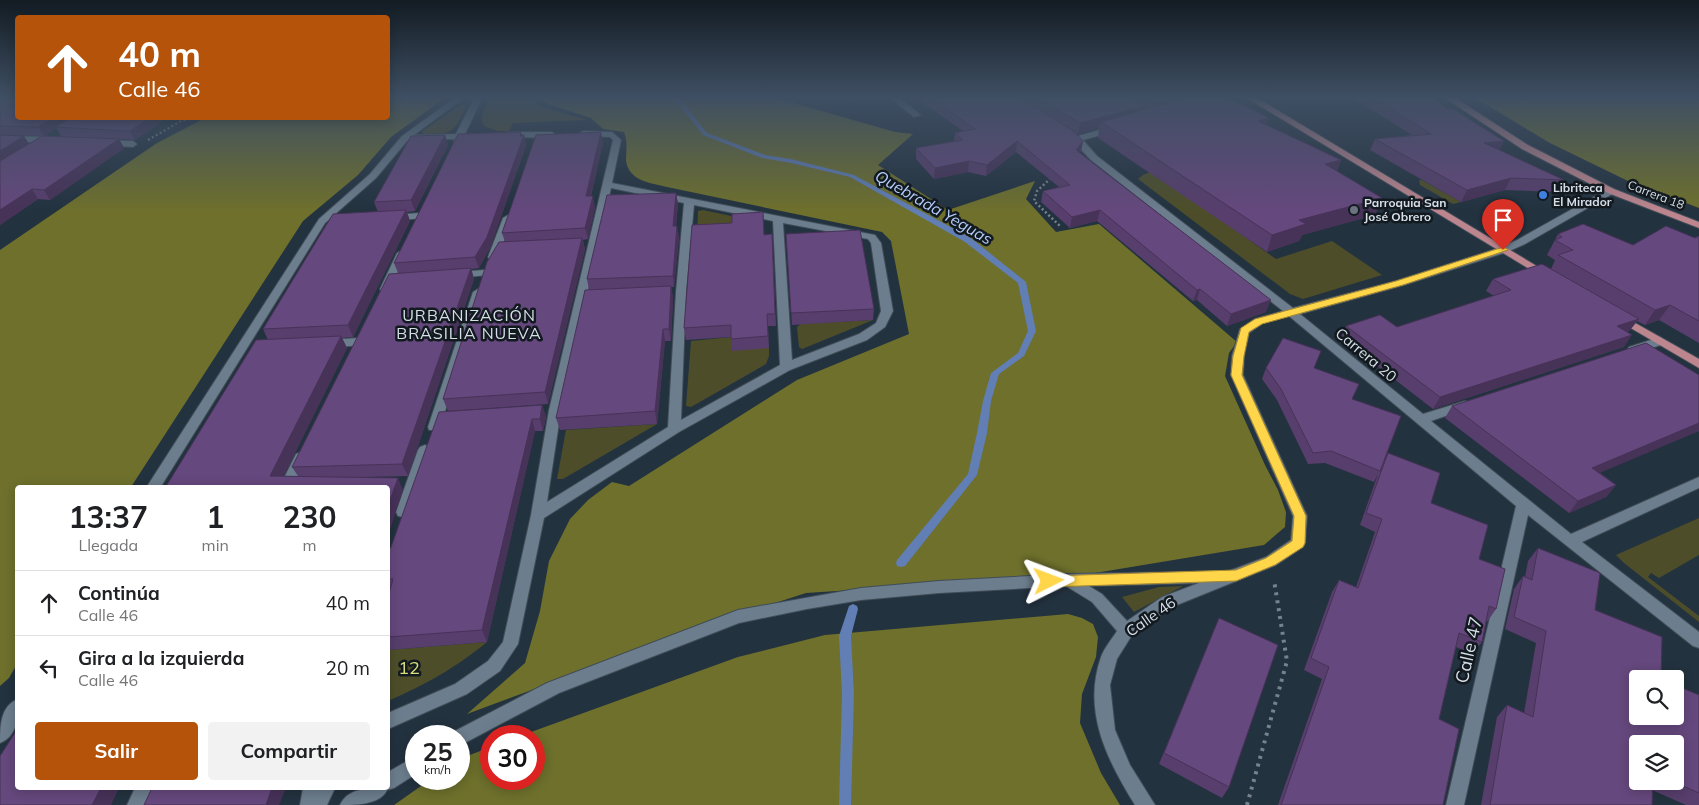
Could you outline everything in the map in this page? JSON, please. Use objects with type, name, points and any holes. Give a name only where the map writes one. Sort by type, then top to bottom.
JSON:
[{"type":"main road","points":[[1313,136],[1552,279]]},
{"type":"main road","name":"Carrera 18","points":[[1507,136],[1525,147],[1611,191],[1699,225]]},
{"type":"main road","points":[[1609,312],[1699,364]]},
{"type":"street","points":[[31,150],[53,136]]},
{"type":"street","points":[[156,485],[306,244],[322,222],[373,176],[408,136]]},
{"type":"street","points":[[450,153],[460,136]]},
{"type":"street","points":[[405,138],[479,136]]},
{"type":"street","points":[[532,149],[536,136]]},
{"type":"street","points":[[390,720],[461,689],[494,666],[510,644],[538,515],[550,411],[587,296],[589,245],[607,185],[617,140],[612,136],[592,136]]},
{"type":"street","name":"Carrera 20","points":[[1072,136],[1094,158],[1292,313],[1523,504],[1699,641]]},
{"type":"street","points":[[1077,139],[1089,136]]},
{"type":"street","points":[[0,139],[66,141]]},
{"type":"street","points":[[94,142],[133,144]]},
{"type":"street","points":[[538,515],[674,429],[786,367],[863,337],[882,325],[887,311],[876,243],[871,237],[607,185]]},
{"type":"street","name":"Calle 46","points":[[1146,805],[1124,771],[1106,730],[1102,684],[1109,657],[1126,630],[1167,602],[1270,561],[1298,543],[1300,516],[1236,375],[1244,330],[1259,321],[1400,283],[1503,250],[1522,242],[1611,191]]},
{"type":"street","points":[[674,429],[676,292],[689,202]]},
{"type":"street","points":[[399,525],[408,483],[442,418],[484,273],[502,248],[514,203]]},
{"type":"street","points":[[381,218],[420,216]]},
{"type":"street","points":[[778,219],[786,367]]},
{"type":"street","points":[[322,222],[342,220]]},
{"type":"street","points":[[380,299],[394,281],[408,241]]},
{"type":"street","points":[[446,276],[484,273]]},
{"type":"street","points":[[1623,354],[1660,341]]},
{"type":"street","points":[[319,344],[358,342]]},
{"type":"street","points":[[241,348],[260,347]]},
{"type":"street","points":[[1420,420],[1475,402]]},
{"type":"street","points":[[288,485],[308,444]]},
{"type":"street","points":[[1571,540],[1699,482]]},
{"type":"street","name":"Calle 47","points":[[1455,805],[1523,504]]},
{"type":"street","points":[[470,732],[552,688],[738,618],[807,602],[861,594],[939,587],[1068,580],[1236,575]]},
{"type":"street","points":[[1068,580],[1097,598],[1126,630]]},
{"type":"street","points":[[0,716],[15,708]]},
{"type":"street","points":[[0,735],[15,711]]},
{"type":"street","points":[[390,781],[405,771]]},
{"type":"street","points":[[136,805],[143,790]]},
{"type":"street","points":[[309,805],[312,790]]},
{"type":"street","points":[[317,805],[325,790]]},
{"type":"street","points":[[349,805],[375,790]]},
{"type":"path","points":[[133,144],[156,136]]},
{"type":"path","points":[[1054,176],[1037,190],[1034,201],[1061,227]]},
{"type":"path","points":[[1247,805],[1287,661],[1270,561]]},
{"type":"green space","points":[[1152,171],[1276,259],[1332,241],[1382,275],[1303,299],[1290,294],[1138,179]]},
{"type":"green space","points":[[1419,180],[1461,202],[1453,204],[1420,185]]},
{"type":"green space","points":[[703,210],[764,223],[697,235],[698,211]]},
{"type":"green space","points":[[873,320],[802,349],[799,347],[797,327],[801,324]]},
{"type":"green space","points":[[732,337],[769,348],[766,364],[691,407],[686,406],[691,341]]},
{"type":"green space","points":[[657,424],[563,479],[557,479],[566,430]]},
{"type":"green space","points":[[1699,518],[1699,555],[1659,578],[1651,573],[1648,577],[1699,616],[1699,622],[1616,555]]},
{"type":"green space","points":[[1183,586],[1134,612],[1122,597],[1159,587]]},
{"type":"green space","name":"12","points":[[487,642],[439,675],[390,700],[390,650]]},
{"type":"shaded area","points":[[171,136],[393,136],[358,175],[303,221],[132,485],[15,485],[15,668],[9,678],[0,686],[0,250],[157,143]]},
{"type":"shaded area","points":[[625,136],[911,136],[878,165],[948,210],[1035,181],[1026,199],[1056,232],[1099,224],[1237,342],[1229,353],[1225,376],[1278,490],[1286,512],[1285,527],[1264,545],[1083,575],[806,593],[713,623],[467,714],[525,663],[540,611],[549,561],[570,519],[588,500],[612,482],[629,486],[797,380],[909,334],[891,241],[882,232],[641,180],[631,173],[628,167]]},
{"type":"shaded area","points":[[1538,136],[1699,136],[1699,208],[1628,181]]},
{"type":"shaded area","points":[[1068,614],[1093,624],[1098,637],[1096,657],[1082,694],[1080,723],[1101,773],[1120,805],[394,805],[415,790],[470,790],[470,755],[480,751],[480,790],[545,790],[545,727],[738,657],[825,635]]},
{"type":"building","points":[[0,136],[24,136],[0,151]]},
{"type":"building","points":[[42,136],[119,139],[44,190],[32,189],[0,210],[0,161]]},
{"type":"building","points":[[411,136],[445,136],[411,200],[374,202]]},
{"type":"building","points":[[457,136],[524,136],[487,237],[475,257],[394,263]]},
{"type":"building","points":[[536,136],[600,136],[586,196],[593,196],[585,228],[502,233]]},
{"type":"building","points":[[958,136],[1078,136],[1083,141],[1076,150],[1271,300],[1231,314],[1200,289],[1197,290],[1100,210],[1072,217],[1043,191],[1070,185],[1017,141],[987,165],[969,161],[935,168],[916,148],[963,140]]},
{"type":"building","points":[[1122,136],[1289,136],[1341,160],[1325,164],[1382,198],[1299,220],[1306,224],[1272,235]]},
{"type":"building","points":[[1413,136],[1495,136],[1504,141],[1484,143],[1564,180],[1511,178],[1467,190],[1375,139]]},
{"type":"building","points":[[676,193],[673,226],[677,226],[673,276],[587,279],[607,195]]},
{"type":"building","points":[[406,210],[348,325],[263,329],[333,214]]},
{"type":"building","points":[[763,212],[764,235],[772,234],[775,314],[767,314],[768,336],[731,339],[731,325],[684,328],[692,225],[732,223],[732,214]]},
{"type":"building","points":[[1583,224],[1633,245],[1666,226],[1695,238],[1699,236],[1699,321],[1670,305],[1655,310],[1558,255],[1573,250],[1555,240],[1562,237],[1558,234]]},
{"type":"building","points":[[860,230],[874,309],[791,313],[786,234]]},
{"type":"building","points":[[582,238],[545,392],[443,399],[487,262],[499,242]]},
{"type":"building","points":[[1542,264],[1639,319],[1617,326],[1632,335],[1440,397],[1346,326],[1380,315],[1397,327],[1511,290],[1493,279]]},
{"type":"building","points":[[471,268],[402,464],[292,467],[389,274]]},
{"type":"building","points":[[671,286],[669,329],[663,329],[655,411],[556,418],[585,290]]},
{"type":"building","points":[[341,336],[270,476],[398,478],[390,500],[390,485],[167,485],[256,340]]},
{"type":"building","points":[[1283,338],[1321,351],[1314,368],[1359,384],[1352,399],[1401,416],[1380,471],[1331,451],[1313,453],[1281,389],[1266,368]]},
{"type":"building","points":[[1646,343],[1699,375],[1699,423],[1592,468],[1616,485],[1578,501],[1452,406]]},
{"type":"building","points":[[542,405],[540,419],[532,419],[482,630],[390,637],[390,590],[393,579],[390,579],[390,549],[439,412]]},
{"type":"building","points":[[1388,453],[1440,473],[1431,503],[1488,525],[1479,559],[1505,569],[1496,609],[1489,606],[1482,642],[1459,633],[1439,719],[1459,729],[1443,805],[1281,805],[1329,667],[1311,658],[1339,580],[1358,588],[1382,519],[1366,513]]},
{"type":"building","points":[[1538,548],[1600,573],[1595,610],[1662,637],[1661,670],[1629,670],[1629,725],[1684,725],[1684,689],[1699,695],[1699,793],[1684,786],[1684,735],[1629,735],[1629,790],[1653,790],[1652,805],[1490,805],[1507,705],[1533,717],[1546,631],[1514,617],[1523,576],[1532,580]]},
{"type":"building","points":[[1219,618],[1278,645],[1229,787],[1164,753]]},
{"type":"building","points":[[15,733],[15,790],[100,790],[92,805],[0,805],[0,756]]},
{"type":"building","points":[[151,790],[271,790],[266,805],[144,805]]},
{"type":"waterway","name":"Quebrada Yeguas","points":[[709,136],[764,157],[791,161],[852,176],[968,240],[1022,282],[1032,331],[1021,354],[995,373],[987,401],[972,475],[901,563]]},
{"type":"waterway","name":"Quebrada Yeguas","points":[[845,805],[848,694],[845,636],[853,609]]},
{"type":"place","name":"Libriteca El Mirador","points":[[1543,195]]},
{"type":"place","name":"Parroquia San José Obrero","points":[[1354,210]]},
{"type":"district","name":"URBANIZACIÓN BRASILIA NUEVA","points":[[469,324]]},
{"type":"route","points":[[1049,581],[1236,575],[1270,561],[1298,543],[1300,516],[1236,375],[1244,330],[1259,321],[1400,283],[1503,250]]}]
